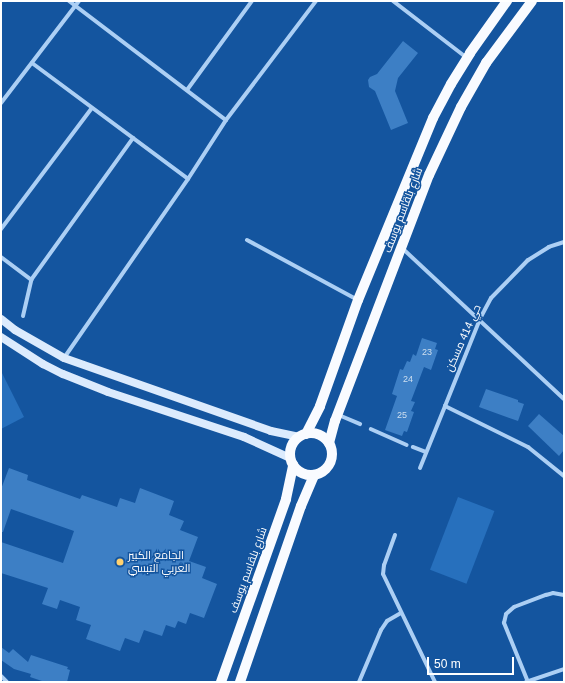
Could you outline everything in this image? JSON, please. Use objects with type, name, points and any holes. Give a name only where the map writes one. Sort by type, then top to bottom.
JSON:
[{"type":"main road","name":"شارع بلقاسم يوسف","points":[[303,435],[320,406],[358,300],[433,118],[467,58],[507,1]]},
{"type":"main road","name":"شارع بلقاسم يوسف","points":[[329,443],[338,414],[429,175],[461,107],[486,63],[532,1]]},
{"type":"main road","points":[[1,319],[15,330],[64,358],[271,431],[303,435],[319,435],[329,443],[332,457],[330,464],[325,470],[314,475],[302,473],[292,461],[244,437],[108,392],[63,374],[42,364],[1,337]]},
{"type":"main road","points":[[292,461],[292,446],[303,435]]},
{"type":"main road","name":"شارع بلقاسم يوسف","points":[[221,682],[286,498],[292,461]]},
{"type":"main road","points":[[240,682],[301,506],[314,475]]},
{"type":"street","points":[[69,1],[226,120]]},
{"type":"street","points":[[1,103],[79,1]]},
{"type":"street","points":[[187,90],[252,1]]},
{"type":"street","points":[[64,358],[188,178],[226,120],[316,1]]},
{"type":"street","points":[[393,1],[467,58]]},
{"type":"street","points":[[32,63],[188,178]]},
{"type":"street","points":[[1,229],[92,108]]},
{"type":"street","points":[[23,316],[31,280],[133,138]]},
{"type":"street","points":[[247,240],[358,300]]},
{"type":"street","name":"حي 414 مسكن","points":[[420,468],[480,319],[491,298],[528,260],[549,247],[564,242]]},
{"type":"street","points":[[401,247],[480,319],[564,399]]},
{"type":"street","points":[[1,257],[31,280]]},
{"type":"street","points":[[445,406],[528,447],[564,476]]},
{"type":"street","points":[[338,414],[360,424]]},
{"type":"street","points":[[371,429],[407,444]]},
{"type":"street","points":[[413,447],[426,452]]},
{"type":"street","points":[[395,535],[384,565],[383,574],[435,682]]},
{"type":"street","points":[[564,595],[553,592],[514,608],[506,614],[504,623],[527,682],[564,668]]},
{"type":"street","points":[[359,682],[381,630],[387,621],[401,613]]},
{"type":"street","points":[[1,676],[7,682]]},
{"type":"shaded area","points":[[1,371],[24,417],[1,429]]},
{"type":"shaded area","points":[[458,497],[494,511],[466,584],[430,570]]},
{"type":"building","points":[[403,41],[418,53],[398,78],[395,91],[408,123],[391,130],[375,91],[369,87],[368,80],[370,77],[377,74]]},
{"type":"building","points":[[422,338],[437,343],[435,349],[438,350],[431,370],[424,367],[411,401],[415,402],[411,411],[414,412],[407,432],[404,431],[402,436],[385,430],[397,396],[392,394],[400,369],[403,370],[407,361],[410,362],[413,354],[416,356]]},
{"type":"building","points":[[486,389],[518,400],[518,402],[524,404],[518,421],[479,407]]},
{"type":"building","points":[[539,414],[564,436],[564,450],[559,456],[528,426]]},
{"type":"building","points":[[9,468],[28,475],[27,480],[80,499],[82,495],[117,507],[120,498],[135,503],[140,488],[174,501],[169,515],[184,521],[180,530],[198,537],[189,561],[206,567],[202,578],[217,584],[204,618],[190,613],[186,624],[178,621],[175,628],[166,625],[162,636],[144,630],[139,643],[125,638],[120,651],[86,639],[91,625],[76,620],[80,607],[60,600],[57,609],[42,604],[48,588],[1,573],[1,542],[63,563],[74,531],[11,509],[3,532],[1,532],[1,489]]},
{"type":"building","points":[[1,647],[9,653],[13,649],[28,662],[31,655],[68,667],[67,669],[70,670],[67,682],[45,682],[30,677],[31,674],[14,669],[1,660]]},
{"type":"place","name":"الجامع الكبير العربي التبسي","points":[[120,562]]}]
